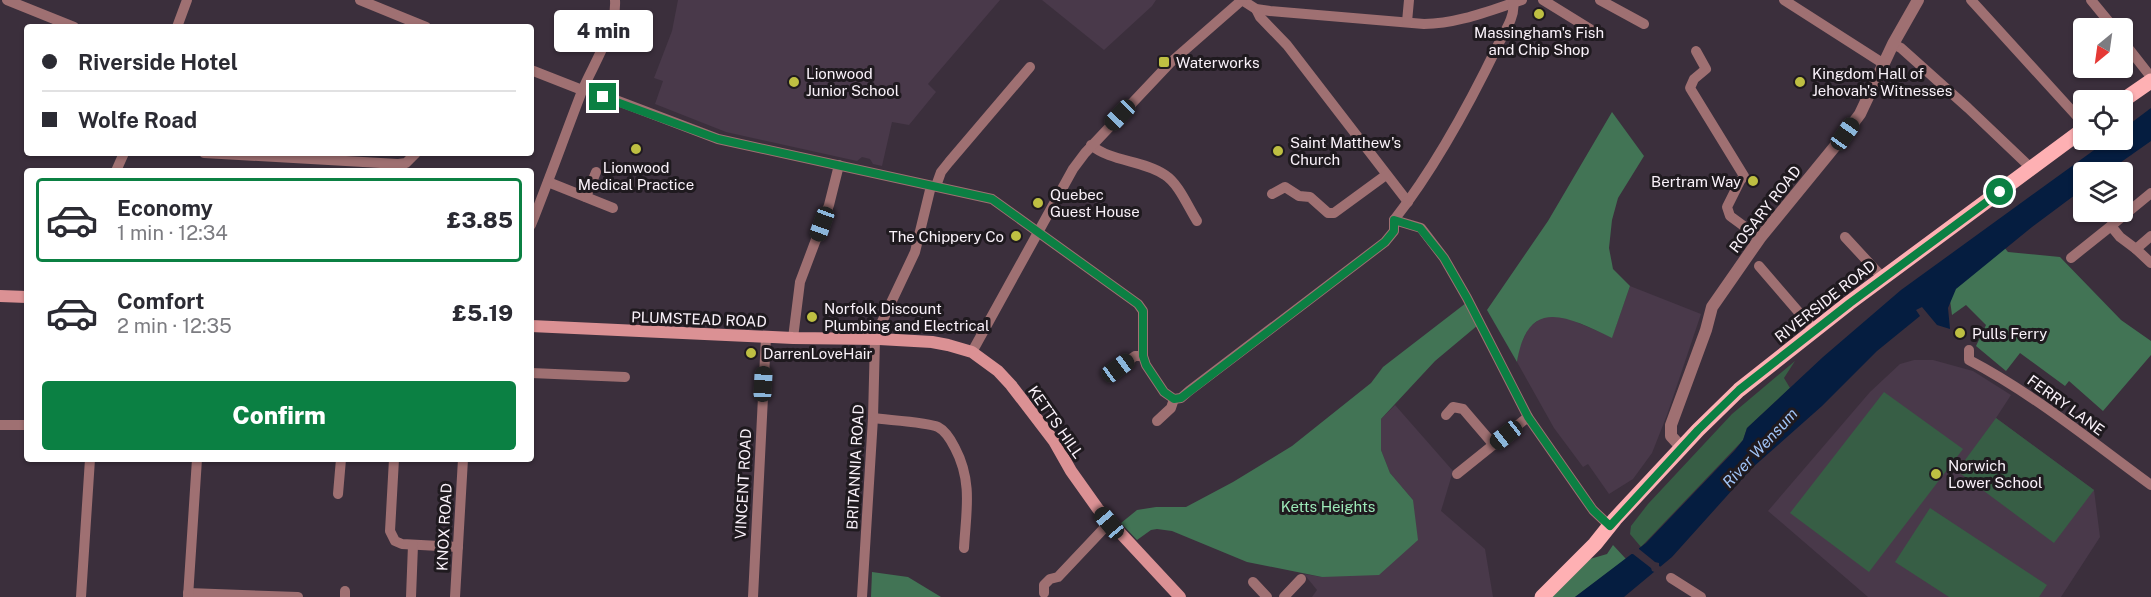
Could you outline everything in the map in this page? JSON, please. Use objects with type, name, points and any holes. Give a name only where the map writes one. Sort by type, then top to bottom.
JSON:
[{"type":"main road","points":[[2133,93],[2151,79]]},
{"type":"main road","name":"RIVERSIDE ROAD","points":[[1542,597],[1595,544],[1682,448],[1739,390],[1883,278],[2073,137]]},
{"type":"main road","points":[[0,296],[24,297]]},
{"type":"main road","name":"PLUMSTEAD ROAD","points":[[534,326],[766,337],[873,339]]},
{"type":"main road","name":"KETTS HILL","points":[[873,339],[948,345],[972,352],[998,371],[1026,403],[1054,441],[1071,471],[1109,523],[1180,597]]},
{"type":"street","points":[[7,0],[67,24]]},
{"type":"street","points":[[178,24],[188,0]]},
{"type":"street","points":[[360,0],[419,24]]},
{"type":"street","points":[[534,217],[583,89],[613,19],[615,0]]},
{"type":"street","points":[[972,352],[1073,169],[1091,145],[1170,63],[1242,0],[1256,9],[1436,24],[1518,1]]},
{"type":"street","points":[[1407,22],[1410,0]]},
{"type":"street","points":[[1542,0],[1590,29]]},
{"type":"street","points":[[1600,0],[1644,24]]},
{"type":"street","points":[[1784,0],[1801,4],[1884,64]]},
{"type":"street","name":"ROSARY ROAD","points":[[1682,448],[1671,436],[1671,425],[1706,330],[1712,307],[1760,238],[1860,114],[1893,44],[1918,0]]},
{"type":"street","points":[[1971,0],[2073,112]]},
{"type":"street","points":[[2091,0],[2106,18]]},
{"type":"street","points":[[1156,421],[1172,403],[1385,242],[1394,231],[1394,220],[1464,114],[1518,1]]},
{"type":"street","points":[[1256,9],[1260,17],[1287,45],[1408,202]]},
{"type":"street","points":[[1893,44],[1968,108],[2031,168]]},
{"type":"street","points":[[1696,51],[1706,69],[1694,79],[1690,88],[1744,176],[1727,207],[1730,216],[1760,238]]},
{"type":"street","points":[[2133,55],[2151,79]]},
{"type":"street","name":"BRITANNIA ROAD","points":[[862,597],[873,418],[873,339],[915,252],[933,186],[941,172],[1030,67]]},
{"type":"street","points":[[534,71],[700,134],[740,145],[992,199],[1138,304],[1143,311],[1143,356],[1146,365],[1172,403]]},
{"type":"street","points":[[1091,145],[1101,152],[1145,165],[1165,175],[1177,189],[1197,221]]},
{"type":"street","points":[[248,156],[407,167]]},
{"type":"street","points":[[793,338],[800,282],[829,205],[839,165]]},
{"type":"street","points":[[586,197],[596,172]]},
{"type":"street","points":[[1272,194],[1285,187],[1292,193],[1310,197],[1328,213],[1334,213],[1386,175]]},
{"type":"street","points":[[548,182],[613,208]]},
{"type":"street","points":[[2071,258],[2151,193]]},
{"type":"street","points":[[1394,220],[1420,228],[1444,258],[1528,417],[1593,510],[1610,526]]},
{"type":"street","points":[[2110,226],[2151,263]]},
{"type":"street","points":[[2136,249],[2151,236]]},
{"type":"street","points":[[1845,237],[1883,278]]},
{"type":"street","points":[[1759,266],[1815,331]]},
{"type":"street","name":"VINCENT ROAD","points":[[753,597],[766,337]]},
{"type":"street","name":"FERRY LANE","points":[[1969,350],[1968,360],[1997,375],[2039,403],[2151,485]]},
{"type":"street","points":[[1115,370],[1135,356],[1143,356]]},
{"type":"street","points":[[534,374],[548,379],[612,382],[625,377]]},
{"type":"street","points":[[1446,415],[1453,407],[1463,409],[1493,444]]},
{"type":"street","points":[[1457,474],[1528,417]]},
{"type":"street","points":[[873,418],[937,426],[946,433],[960,456],[967,478],[964,548]]},
{"type":"street","points":[[0,425],[24,425]]},
{"type":"street","points":[[81,597],[90,462]]},
{"type":"street","points":[[197,462],[188,595],[297,597]]},
{"type":"street","points":[[335,489],[340,462]]},
{"type":"street","points":[[394,462],[390,531],[395,541],[402,544],[458,547]]},
{"type":"street","name":"KNOX ROAD","points":[[455,597],[463,462]]},
{"type":"street","points":[[1044,593],[1044,585],[1050,579],[1058,577],[1109,523]]},
{"type":"street","points":[[411,597],[413,545]]},
{"type":"street","points":[[1671,578],[1701,597]]},
{"type":"street","points":[[1284,597],[1301,579]]},
{"type":"street","points":[[1253,582],[1268,597]]},
{"type":"street","points":[[1679,597],[1685,587]]},
{"type":"shaded area","name":"Lionwood Junior School","points":[[678,0],[1000,0],[928,84],[936,92],[909,125],[892,122],[882,166],[873,164],[870,159],[862,157],[857,161],[726,132],[655,104],[663,81],[654,78],[672,31]]},
{"type":"shaded area","points":[[1042,0],[1156,0],[1104,50]]},
{"type":"shaded area","points":[[1630,286],[1701,314],[1652,453],[1633,479],[1609,494],[1588,464],[1583,467],[1554,428],[1517,362],[1519,348],[1529,327],[1543,317],[1562,316],[1612,337]]},
{"type":"shaded area","name":"Norwich Lower School","points":[[1914,360],[1933,360],[1973,371],[2011,395],[1996,418],[2094,490],[2100,537],[2061,597],[1868,597],[1768,511],[1870,392],[1900,364]]},
{"type":"shaded area","points":[[1395,405],[1453,471],[1441,511],[1485,549],[1493,597],[1312,597],[1317,590],[1304,574],[1322,577],[1413,500],[1390,473],[1381,450],[1381,419]]},
{"type":"green space","points":[[1612,112],[1644,156],[1618,198],[1612,220],[1609,248],[1613,269],[1630,286],[1612,338],[1566,319],[1552,317],[1540,319],[1530,327],[1522,341],[1517,362],[1487,310],[1548,221]]},
{"type":"green space","points":[[1999,241],[2008,252],[2060,257],[2121,320],[2151,341],[2151,355],[2103,411],[2069,381],[2065,386],[2020,353],[2006,371],[1976,346],[1986,325],[1966,305],[1952,315],[1949,293]]},
{"type":"green space","name":"Ketts Heights","points":[[1466,303],[1478,325],[1435,361],[1381,419],[1381,450],[1390,473],[1413,500],[1418,540],[1379,575],[1322,577],[1247,562],[1172,531],[1151,530],[1137,540],[1121,523],[1137,510],[1156,507],[1186,507],[1292,446],[1371,383],[1383,367]]},
{"type":"green space","points":[[1795,361],[1784,378],[1790,388],[1747,428],[1743,440],[1641,547],[1630,534],[1631,526],[1648,504],[1732,414]]},
{"type":"green space","points":[[1884,392],[1963,449],[1869,572],[1790,513]]},
{"type":"green space","points":[[1996,418],[2094,490],[2054,543],[1957,471]]},
{"type":"green space","points":[[1930,508],[2047,585],[2039,597],[1949,597],[1895,562]]},
{"type":"green space","points":[[1613,545],[1626,559],[1575,597],[1551,597],[1590,559],[1607,554]]},
{"type":"green space","points":[[872,572],[908,577],[941,597],[871,597]]},
{"type":"water","points":[[2151,108],[2151,141],[2121,162],[2078,162],[2094,150],[2133,150],[2133,122]]},
{"type":"water","name":"River Wensum","points":[[2073,165],[2073,196],[1956,289],[1948,308],[1950,329],[1937,325],[1922,307],[1916,310],[1920,316],[1877,351],[1822,406],[1752,468],[1672,557],[1624,597],[1575,597],[1646,543],[1735,450],[1743,440],[1747,428],[1823,357],[1901,290]]},
{"type":"pier","points":[[1639,545],[1639,549],[1663,568],[1657,573],[1633,554],[1628,554]]},
{"type":"place","name":"Massingham's Fish and Chip Shop","points":[[1539,14]]},
{"type":"place","name":"Waterworks","points":[[1164,62]]},
{"type":"place","name":"Lionwood Junior School","points":[[794,82]]},
{"type":"place","name":"Kingdom Hall of Jehovah's Witnesses","points":[[1800,82]]},
{"type":"place","name":"Lionwood Medical Practice","points":[[636,149]]},
{"type":"place","name":"Saint Matthew's Church","points":[[1278,151]]},
{"type":"place","name":"Bertram Way","points":[[1753,181]]},
{"type":"place","name":"Quebec Guest House","points":[[1038,203]]},
{"type":"place","name":"The Chippery Co","points":[[1016,236]]},
{"type":"place","name":"Norfolk Discount Plumbing and Electrical","points":[[812,317]]},
{"type":"place","name":"Pulls Ferry","points":[[1960,333]]},
{"type":"place","name":"DarrenLoveHair","points":[[751,353]]},
{"type":"place","name":"Norwich Lower School","points":[[1936,474]]},
{"type":"route","points":[[603,97],[700,134],[740,145],[811,158],[992,199],[1138,304],[1143,311],[1142,348],[1146,365],[1164,392],[1174,399],[1181,398],[1385,242],[1394,231],[1394,220],[1420,228],[1444,258],[1467,298],[1528,417],[1593,510],[1610,526],[1698,430],[1739,390],[1850,303],[2000,192]]}]
